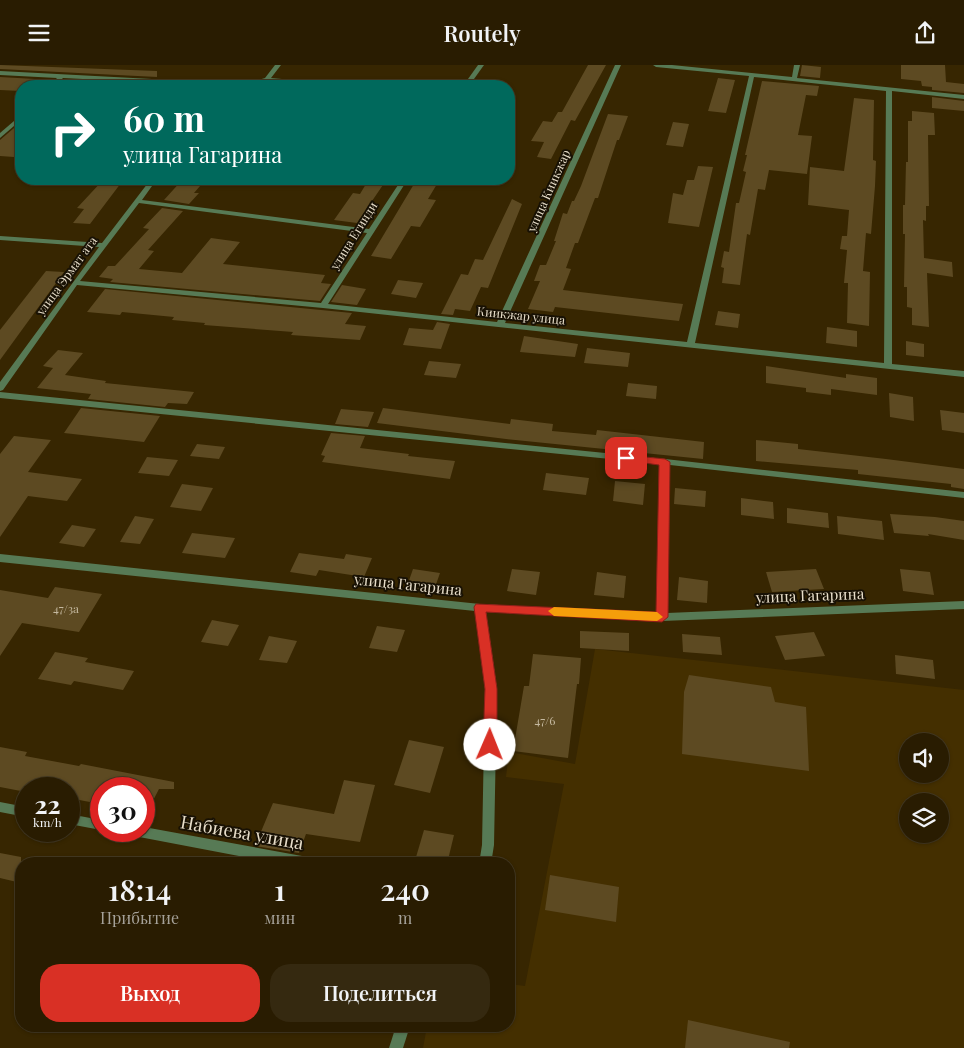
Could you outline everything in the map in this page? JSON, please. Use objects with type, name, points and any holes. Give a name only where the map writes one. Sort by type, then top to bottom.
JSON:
[{"type":"street","points":[[267,79],[278,65]]},
{"type":"street","points":[[471,80],[482,65]]},
{"type":"street","name":"улица Киикжар","points":[[500,325],[618,65]]},
{"type":"street","points":[[656,65],[964,97]]},
{"type":"street","points":[[794,79],[797,65]]},
{"type":"street","points":[[0,73],[128,80]]},
{"type":"street","points":[[691,344],[752,75]]},
{"type":"street","points":[[58,80],[62,76]]},
{"type":"street","points":[[263,80],[277,80]]},
{"type":"street","points":[[888,366],[889,89]]},
{"type":"street","points":[[0,137],[15,123]]},
{"type":"street","name":"улица Эрмат ата","points":[[0,388],[75,283],[149,185]]},
{"type":"street","name":"улица Егинди","points":[[323,306],[401,185]]},
{"type":"street","points":[[136,201],[370,231]]},
{"type":"street","points":[[0,238],[104,245]]},
{"type":"street","name":"Киикжар улица","points":[[75,283],[323,306],[964,374]]},
{"type":"street","points":[[0,395],[665,462],[964,495]]},
{"type":"street","points":[[662,617],[665,462]]},
{"type":"street","name":"улица Гагарина","points":[[0,558],[480,607],[662,617],[964,605]]},
{"type":"street","points":[[480,607],[491,689],[488,845],[486,857]]},
{"type":"street","points":[[0,807],[15,810]]},
{"type":"street","name":"Набиева улица","points":[[155,835],[275,857]]},
{"type":"street","points":[[396,1048],[401,1032]]},
{"type":"shaded area","points":[[595,649],[964,690],[964,1048],[423,1048],[426,1032],[515,1032],[515,985],[525,986],[564,784],[506,777],[509,752],[575,764]]},
{"type":"building","points":[[0,65],[157,71],[157,77],[0,69]]},
{"type":"building","points":[[588,65],[606,65],[575,121],[571,120],[551,159],[537,157],[544,142],[531,141],[543,121],[552,122],[558,112],[562,112]]},
{"type":"building","points":[[802,65],[821,67],[820,78],[800,76]]},
{"type":"building","points":[[901,65],[945,65],[946,82],[964,84],[964,93],[932,90],[932,87],[922,86],[921,81],[901,79]]},
{"type":"building","points":[[0,77],[53,80],[15,80],[15,91],[0,90]]},
{"type":"building","points":[[718,78],[735,80],[726,113],[708,111]]},
{"type":"building","points":[[762,81],[819,86],[817,96],[806,95],[798,135],[812,136],[807,174],[769,170],[765,190],[758,189],[750,235],[747,234],[740,285],[722,283],[724,268],[721,267],[724,251],[729,252],[736,203],[739,203],[746,172],[743,171],[747,155],[745,155]]},
{"type":"building","points":[[932,97],[964,101],[964,111],[932,108]]},
{"type":"building","points":[[854,98],[874,100],[873,160],[876,161],[875,186],[871,234],[866,233],[863,271],[870,272],[869,326],[847,323],[848,283],[844,283],[847,250],[840,249],[842,236],[847,236],[849,210],[808,205],[810,167],[844,171]]},
{"type":"building","points":[[912,111],[934,113],[935,135],[928,135],[929,206],[926,206],[926,221],[923,220],[924,258],[952,262],[953,277],[927,273],[929,327],[912,325],[912,308],[907,307],[907,287],[904,287],[905,234],[903,234],[903,205],[905,205],[906,162],[908,162],[908,121],[912,121]]},
{"type":"building","points":[[608,114],[628,116],[619,140],[617,140],[598,198],[595,198],[578,243],[575,243],[566,268],[571,269],[563,290],[683,304],[679,321],[555,307],[553,312],[528,309],[540,281],[534,281],[540,265],[546,265],[556,241],[554,241],[563,213],[567,214],[581,186]]},
{"type":"building","points":[[673,122],[689,124],[683,147],[666,145]]},
{"type":"building","points":[[15,127],[14,157],[0,156],[0,140]]},
{"type":"building","points":[[698,166],[713,167],[699,227],[668,223],[673,193],[683,195],[687,180],[694,180]]},
{"type":"building","points":[[98,185],[119,185],[90,224],[73,223],[84,209],[77,208]]},
{"type":"building","points":[[178,185],[201,185],[194,193],[199,193],[189,204],[164,200]]},
{"type":"building","points":[[365,185],[383,185],[357,223],[334,220],[353,193],[360,194]]},
{"type":"building","points":[[413,185],[436,185],[428,199],[436,200],[420,227],[411,226],[391,259],[371,256]]},
{"type":"building","points":[[512,199],[522,204],[488,288],[481,287],[470,311],[455,309],[453,315],[441,314],[461,274],[468,275],[475,259],[483,260]]},
{"type":"building","points":[[162,208],[183,211],[148,250],[154,251],[139,269],[182,273],[211,238],[240,242],[223,264],[325,275],[321,283],[331,284],[320,301],[110,282],[113,279],[99,277],[108,266],[115,266],[149,229],[143,228]]},
{"type":"building","points":[[46,271],[64,272],[0,360],[0,330]]},
{"type":"building","points":[[398,280],[423,283],[416,298],[391,294]]},
{"type":"building","points":[[342,285],[366,289],[357,305],[331,302]]},
{"type":"building","points":[[105,289],[352,313],[345,324],[366,326],[360,340],[291,335],[293,332],[204,325],[205,323],[172,320],[174,317],[122,312],[120,315],[87,312]]},
{"type":"building","points":[[718,311],[740,314],[738,328],[715,325]]},
{"type":"building","points":[[437,322],[450,324],[441,349],[403,345],[409,328],[433,330]]},
{"type":"building","points":[[827,327],[857,331],[857,347],[826,343]]},
{"type":"building","points":[[524,336],[578,344],[575,357],[520,352]]},
{"type":"building","points":[[906,341],[924,344],[924,357],[906,355]]},
{"type":"building","points":[[587,348],[630,353],[628,367],[584,363]]},
{"type":"building","points":[[58,350],[83,353],[65,375],[106,381],[105,383],[194,392],[187,404],[168,403],[165,407],[88,399],[91,394],[37,388],[53,368],[43,366]]},
{"type":"building","points":[[429,361],[461,364],[456,378],[424,375]]},
{"type":"building","points":[[766,366],[846,378],[846,374],[877,378],[877,395],[831,389],[831,395],[806,392],[806,388],[766,383]]},
{"type":"building","points":[[628,383],[657,386],[656,399],[626,396]]},
{"type":"building","points":[[889,393],[913,397],[914,421],[890,417]]},
{"type":"building","points":[[81,408],[160,416],[144,442],[64,433]]},
{"type":"building","points":[[383,408],[510,424],[511,419],[553,424],[552,431],[596,435],[597,430],[704,442],[703,459],[506,439],[377,423]]},
{"type":"building","points":[[341,409],[374,412],[368,427],[335,424]]},
{"type":"building","points":[[940,410],[964,413],[964,433],[942,430]]},
{"type":"building","points":[[331,433],[365,436],[360,448],[455,461],[450,479],[322,462],[325,456],[321,455]]},
{"type":"building","points":[[14,436],[51,440],[28,472],[82,479],[67,501],[28,496],[0,537],[0,454]]},
{"type":"building","points":[[756,440],[798,444],[798,449],[964,469],[964,489],[951,487],[951,484],[858,474],[858,470],[756,461]]},
{"type":"building","points":[[197,444],[225,447],[219,459],[190,456]]},
{"type":"building","points":[[147,457],[178,460],[169,476],[138,473]]},
{"type":"building","points":[[546,473],[589,478],[586,495],[543,490]]},
{"type":"building","points":[[615,481],[645,484],[643,505],[613,501]]},
{"type":"building","points":[[182,484],[213,488],[201,511],[170,507]]},
{"type":"building","points":[[675,488],[706,491],[705,507],[674,504]]},
{"type":"building","points":[[741,498],[773,502],[774,519],[741,515]]},
{"type":"building","points":[[787,508],[828,513],[829,528],[787,523]]},
{"type":"building","points":[[890,514],[964,521],[964,540],[928,534],[929,536],[894,533]]},
{"type":"building","points":[[135,516],[154,519],[140,544],[120,542]]},
{"type":"building","points":[[837,516],[882,521],[884,540],[838,534]]},
{"type":"building","points":[[72,525],[96,529],[84,547],[59,543]]},
{"type":"building","points":[[192,533],[235,538],[225,558],[182,553]]},
{"type":"building","points":[[299,553],[344,559],[346,554],[372,558],[364,577],[319,570],[316,576],[290,572]]},
{"type":"building","points":[[413,569],[440,573],[433,593],[406,589]]},
{"type":"building","points":[[512,569],[540,572],[536,595],[507,591]]},
{"type":"building","points":[[816,569],[824,589],[772,592],[766,572]]},
{"type":"building","points":[[900,569],[930,572],[934,595],[903,591]]},
{"type":"building","points":[[597,572],[626,576],[624,598],[594,595]]},
{"type":"building","points":[[679,577],[708,581],[707,603],[677,600]]},
{"type":"building","points":[[55,587],[102,594],[79,632],[22,623],[0,656],[0,590],[48,598]]},
{"type":"building","points":[[212,620],[239,625],[228,646],[201,642]]},
{"type":"building","points":[[377,626],[405,630],[397,652],[369,648]]},
{"type":"building","points":[[580,631],[629,633],[629,651],[580,648]]},
{"type":"building","points":[[814,632],[825,656],[785,660],[775,636]]},
{"type":"building","points":[[682,634],[720,637],[722,655],[683,652]]},
{"type":"building","points":[[269,636],[297,641],[287,663],[259,660]]},
{"type":"building","points":[[55,652],[88,658],[85,662],[134,671],[123,690],[74,681],[71,685],[38,679]]},
{"type":"building","points":[[533,654],[581,658],[568,758],[513,751],[524,686],[529,686]]},
{"type":"building","points":[[895,655],[933,660],[935,679],[896,674]]},
{"type":"building","points":[[689,675],[771,687],[775,702],[806,707],[809,771],[682,754],[684,692]]},
{"type":"building","points":[[409,740],[444,747],[430,793],[394,785]]},
{"type":"building","points":[[0,747],[27,752],[25,756],[79,766],[81,764],[148,777],[90,777],[90,802],[80,800],[80,777],[15,777],[15,790],[0,787]]},
{"type":"building","points":[[155,778],[174,782],[174,789],[159,789],[155,797]]},
{"type":"building","points":[[344,780],[375,785],[360,842],[306,834],[299,853],[255,846],[273,803],[334,814]]},
{"type":"building","points":[[424,830],[454,835],[449,857],[416,857]]},
{"type":"building","points":[[0,853],[21,857],[15,857],[15,882],[0,878]]},
{"type":"building","points":[[550,875],[619,887],[616,922],[545,910]]},
{"type":"building","points":[[688,1020],[790,1042],[789,1048],[685,1048]]},
{"type":"slow traffic","points":[[554,611],[657,617]]},
{"type":"route","points":[[490,745],[491,689],[480,607],[662,617],[665,462],[626,458]]}]
